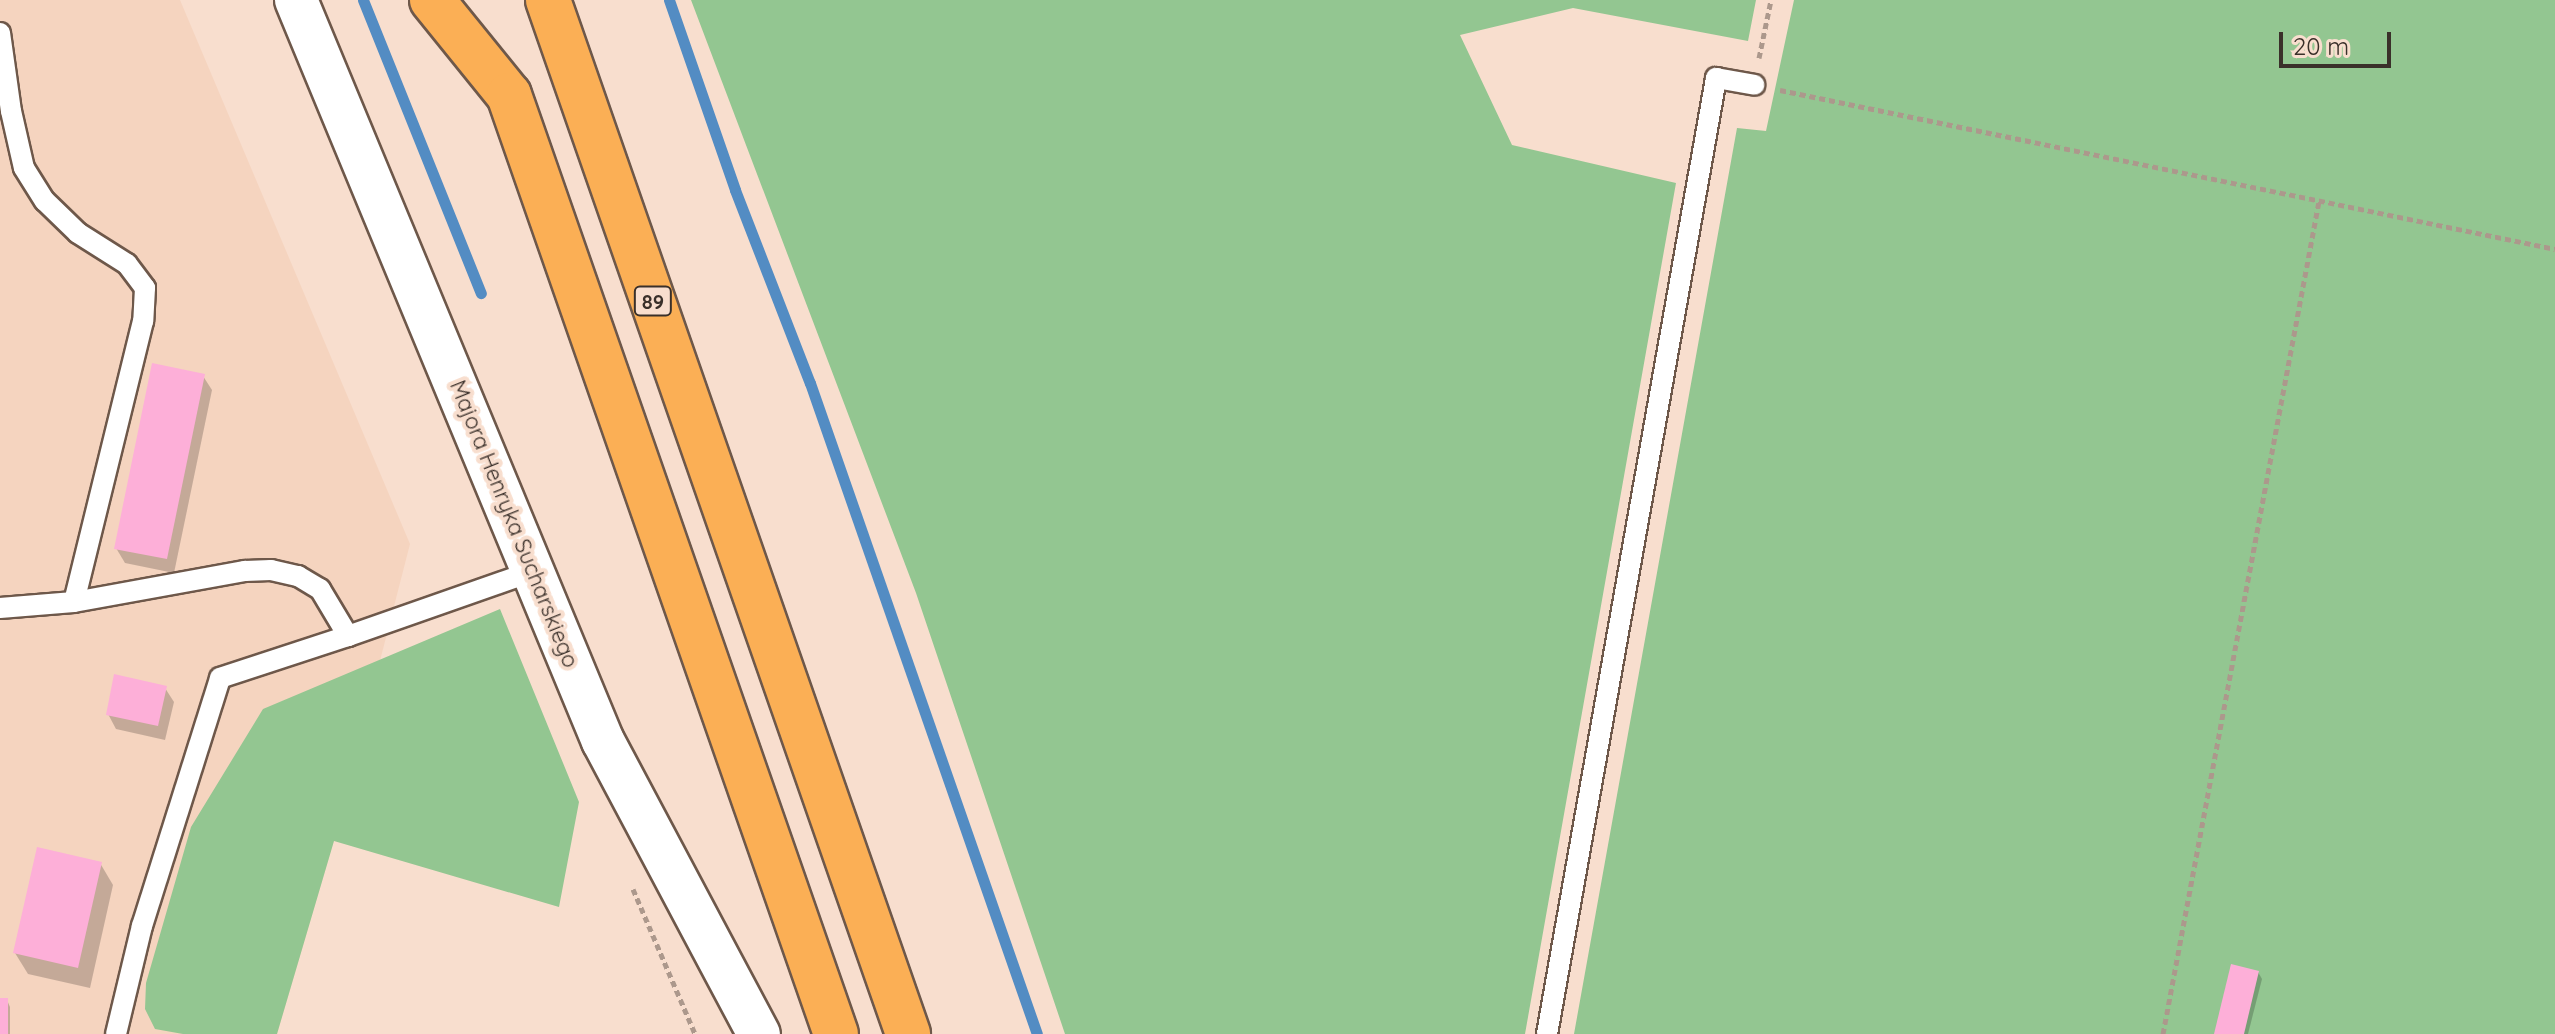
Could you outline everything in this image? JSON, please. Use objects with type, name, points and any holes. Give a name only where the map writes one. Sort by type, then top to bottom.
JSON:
[{"type":"highway","points":[[432,0],[509,95],[836,1034]]},
{"type":"highway","name":"89","points":[[548,0],[908,1034]]},
{"type":"street","name":"Majora Henryka Sucharskiego","points":[[296,0],[603,741],[759,1034]]},
{"type":"lane","points":[[0,33],[11,111],[24,168],[45,201],[78,233],[127,264],[145,288],[143,321],[74,602]]},
{"type":"lane","points":[[1547,1034],[1716,78],[1754,85]]},
{"type":"lane","points":[[0,608],[74,602],[245,571],[271,570],[298,576],[320,589],[348,636]]},
{"type":"lane","points":[[116,1034],[142,926],[220,678],[534,571]]},
{"type":"path","points":[[1771,0],[1754,85],[2555,249]]},
{"type":"path","points":[[2163,1034],[2319,201]]},
{"type":"shaded area","points":[[0,0],[180,0],[410,544],[334,840],[277,1034],[0,1034]]},
{"type":"green space","points":[[691,0],[1756,0],[1748,41],[1573,8],[1460,35],[1512,145],[1676,183],[1525,1034],[1065,1034],[916,593]]},
{"type":"green space","points":[[1794,0],[2555,0],[2555,1034],[1574,1034],[1737,128],[1766,131]]},
{"type":"green space","points":[[500,609],[579,802],[559,907],[334,841],[277,1034],[183,1034],[155,1029],[145,1009],[146,983],[191,827],[263,709]]},
{"type":"building","points":[[152,363],[205,374],[167,559],[114,549]]},
{"type":"building","points":[[114,674],[167,686],[158,726],[106,715]]},
{"type":"building","points":[[37,847],[102,862],[78,968],[13,953]]},
{"type":"building","points":[[2231,964],[2259,971],[2244,1034],[2214,1034]]},
{"type":"building","points":[[0,998],[8,998],[8,1034],[0,1034]]},
{"type":"waterway","points":[[363,0],[481,293]]},
{"type":"waterway","points":[[669,0],[735,190],[810,383],[1037,1034]]}]
